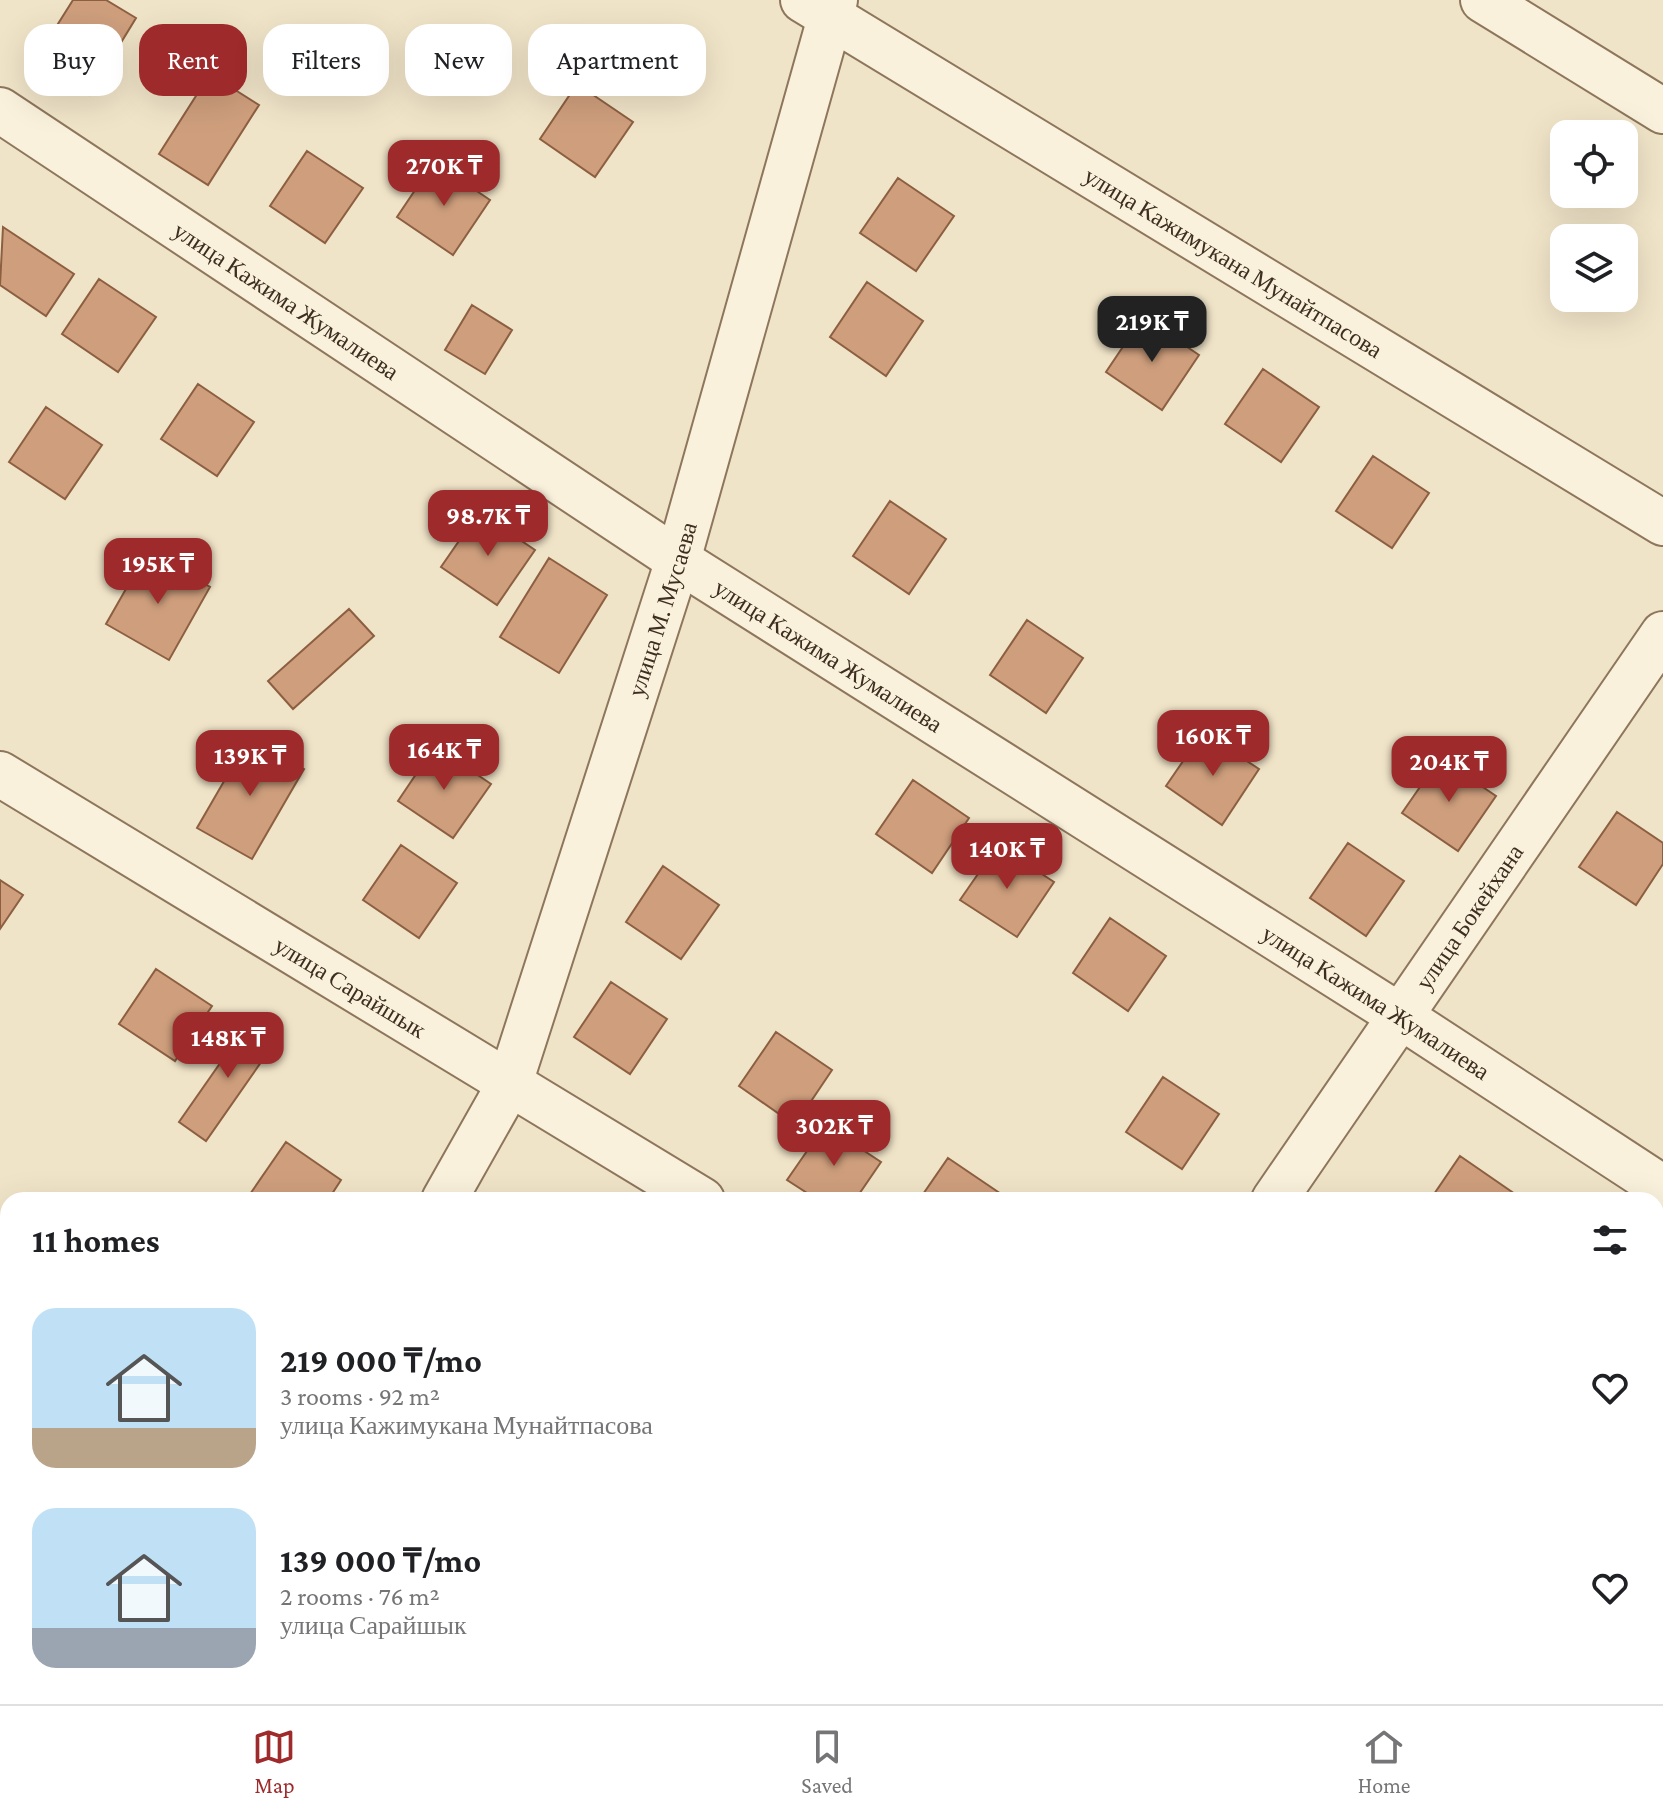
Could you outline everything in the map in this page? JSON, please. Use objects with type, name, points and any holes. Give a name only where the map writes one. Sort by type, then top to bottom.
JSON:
[{"type":"street","points":[[1483,0],[1663,111]]},
{"type":"street","name":"улица Кажимукана Мунайтпасова","points":[[823,6],[1663,523]]},
{"type":"street","name":"улица М. Мусаева","points":[[449,1192],[510,1083],[678,560],[823,6]]},
{"type":"street","name":"улица Кажима Жумалиева","points":[[0,110],[678,560],[1400,1016],[1663,1188]]},
{"type":"street","name":"улица Бокейхана","points":[[1279,1192],[1663,634]]},
{"type":"street","name":"улица Сарайшык","points":[[0,774],[689,1192]]},
{"type":"building","points":[[73,0],[106,0],[136,18],[123,39],[123,24],[58,24]]},
{"type":"building","points":[[196,96],[245,96],[259,105],[208,185],[159,154]]},
{"type":"building","points":[[569,96],[595,96],[633,122],[595,177],[540,139]]},
{"type":"building","points":[[307,151],[363,188],[325,243],[270,206]]},
{"type":"building","points":[[434,162],[490,200],[453,255],[397,217]]},
{"type":"building","points":[[898,178],[954,216],[916,271],[860,233]]},
{"type":"building","points":[[3,227],[74,274],[46,316],[0,285]]},
{"type":"building","points":[[99,279],[156,317],[118,372],[62,334]]},
{"type":"building","points":[[867,282],[923,321],[886,376],[830,337]]},
{"type":"building","points":[[472,305],[512,330],[485,374],[445,350]]},
{"type":"building","points":[[1143,317],[1199,355],[1162,410],[1106,372]]},
{"type":"building","points":[[1263,369],[1319,407],[1281,462],[1225,424]]},
{"type":"building","points":[[198,384],[254,422],[217,476],[161,439]]},
{"type":"building","points":[[46,407],[102,445],[65,499],[9,462]]},
{"type":"building","points":[[1373,456],[1429,493],[1392,548],[1336,511]]},
{"type":"building","points":[[890,501],[946,539],[909,594],[853,556]]},
{"type":"building","points":[[479,512],[535,550],[497,605],[441,567]]},
{"type":"building","points":[[147,552],[210,587],[169,660],[106,624]]},
{"type":"building","points":[[549,558],[607,595],[559,673],[500,637]]},
{"type":"building","points":[[349,609],[374,636],[293,709],[268,681]]},
{"type":"building","points":[[1027,620],[1083,658],[1046,713],[990,675]]},
{"type":"building","points":[[1203,732],[1259,769],[1222,825],[1166,786]]},
{"type":"building","points":[[249,738],[304,769],[252,859],[197,828]]},
{"type":"building","points":[[435,746],[491,784],[453,838],[398,801]]},
{"type":"building","points":[[1440,758],[1496,796],[1458,851],[1402,813]]},
{"type":"building","points":[[913,780],[969,818],[932,873],[876,834]]},
{"type":"building","points":[[1617,812],[1663,843],[1663,864],[1636,905],[1579,867]]},
{"type":"building","points":[[1348,843],[1404,881],[1366,936],[1310,898]]},
{"type":"building","points":[[401,845],[457,883],[419,938],[363,900]]},
{"type":"building","points":[[998,845],[1054,882],[1017,937],[960,900]]},
{"type":"building","points":[[663,866],[719,905],[681,959],[626,922]]},
{"type":"building","points":[[0,880],[23,895],[0,929]]},
{"type":"building","points":[[1110,918],[1166,956],[1128,1011],[1073,973]]},
{"type":"building","points":[[156,969],[212,1006],[175,1061],[119,1024]]},
{"type":"building","points":[[611,982],[667,1019],[630,1074],[574,1037]]},
{"type":"building","points":[[251,1019],[278,1038],[206,1141],[179,1122]]},
{"type":"building","points":[[776,1032],[832,1070],[795,1125],[739,1086]]},
{"type":"building","points":[[1163,1077],[1219,1114],[1182,1169],[1126,1132]]},
{"type":"building","points":[[825,1125],[881,1162],[860,1192],[806,1192],[787,1180]]},
{"type":"building","points":[[286,1142],[341,1180],[333,1192],[251,1192]]},
{"type":"building","points":[[1460,1156],[1512,1192],[1435,1192]]},
{"type":"building","points":[[948,1158],[998,1192],[925,1192]]}]
